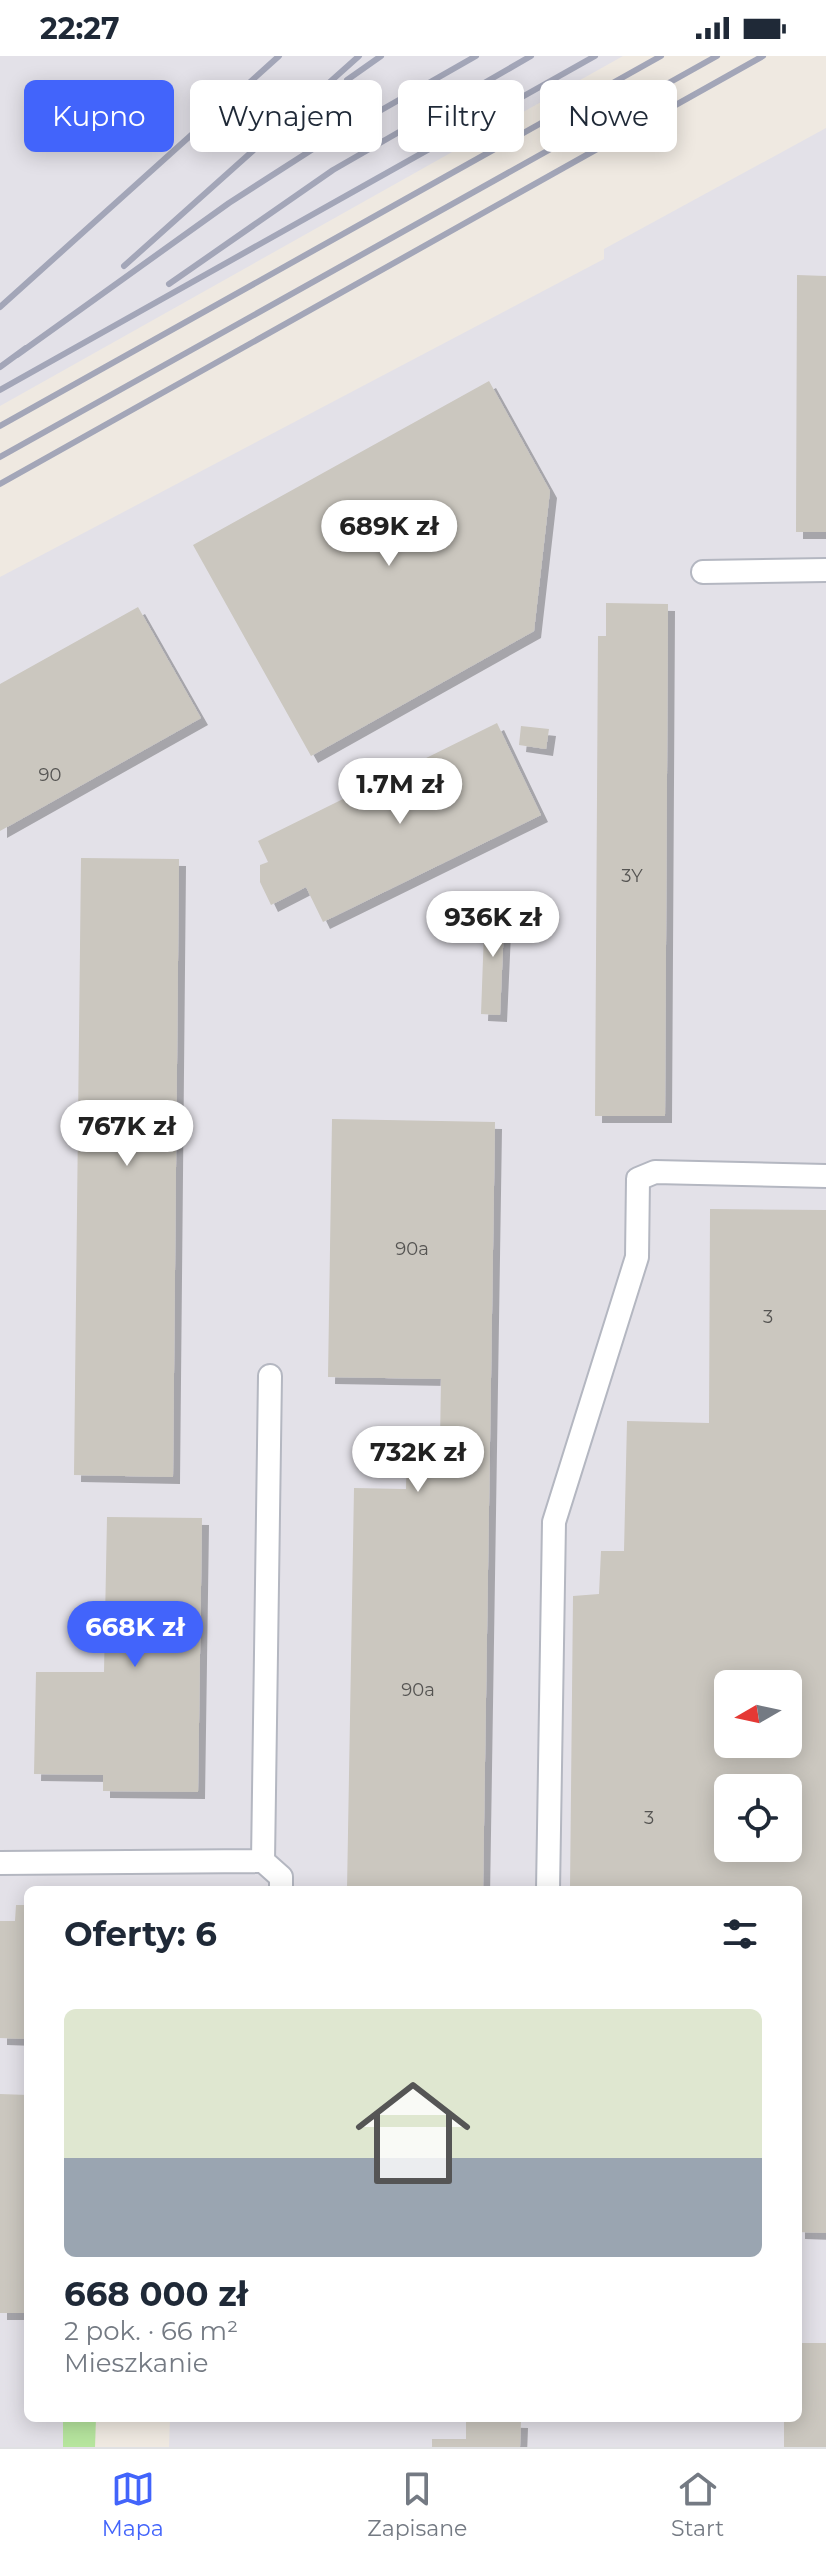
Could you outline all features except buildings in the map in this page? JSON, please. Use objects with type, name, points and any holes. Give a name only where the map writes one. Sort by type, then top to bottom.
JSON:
[{"type":"lane","points":[[703,572],[826,570]]},
{"type":"lane","points":[[548,1886],[554,1522],[637,1257],[638,1179],[655,1172],[826,1176]]},
{"type":"lane","points":[[263,1861],[270,1376]]},
{"type":"lane","points":[[0,1863],[263,1861],[281,1877],[281,1886]]},
{"type":"shaded area","points":[[0,56],[623,56],[580,80],[540,80],[540,103],[524,112],[524,80],[398,80],[398,152],[452,152],[0,406]]},
{"type":"shaded area","points":[[826,128],[826,2447],[169,2447],[170,2422],[802,2422],[802,1886],[24,1886],[24,2422],[63,2422],[63,2447],[0,2447],[0,577],[604,259],[604,249]]},
{"type":"green space","points":[[63,2422],[96,2422],[95,2447],[63,2447]]},
{"type":"railway","points":[[0,307],[279,56]]},
{"type":"railway","points":[[124,266],[359,56]]},
{"type":"railway","points":[[347,80],[381,56]]},
{"type":"railway","points":[[17,355],[229,203],[313,149],[476,56]]},
{"type":"railway","points":[[169,284],[333,170],[531,56]]},
{"type":"railway","points":[[0,390],[595,56]]},
{"type":"railway","points":[[0,426],[661,56]]},
{"type":"railway","points":[[0,457],[717,56]]},
{"type":"railway","points":[[0,484],[763,56]]},
{"type":"railway","points":[[0,367],[26,348]]}]
